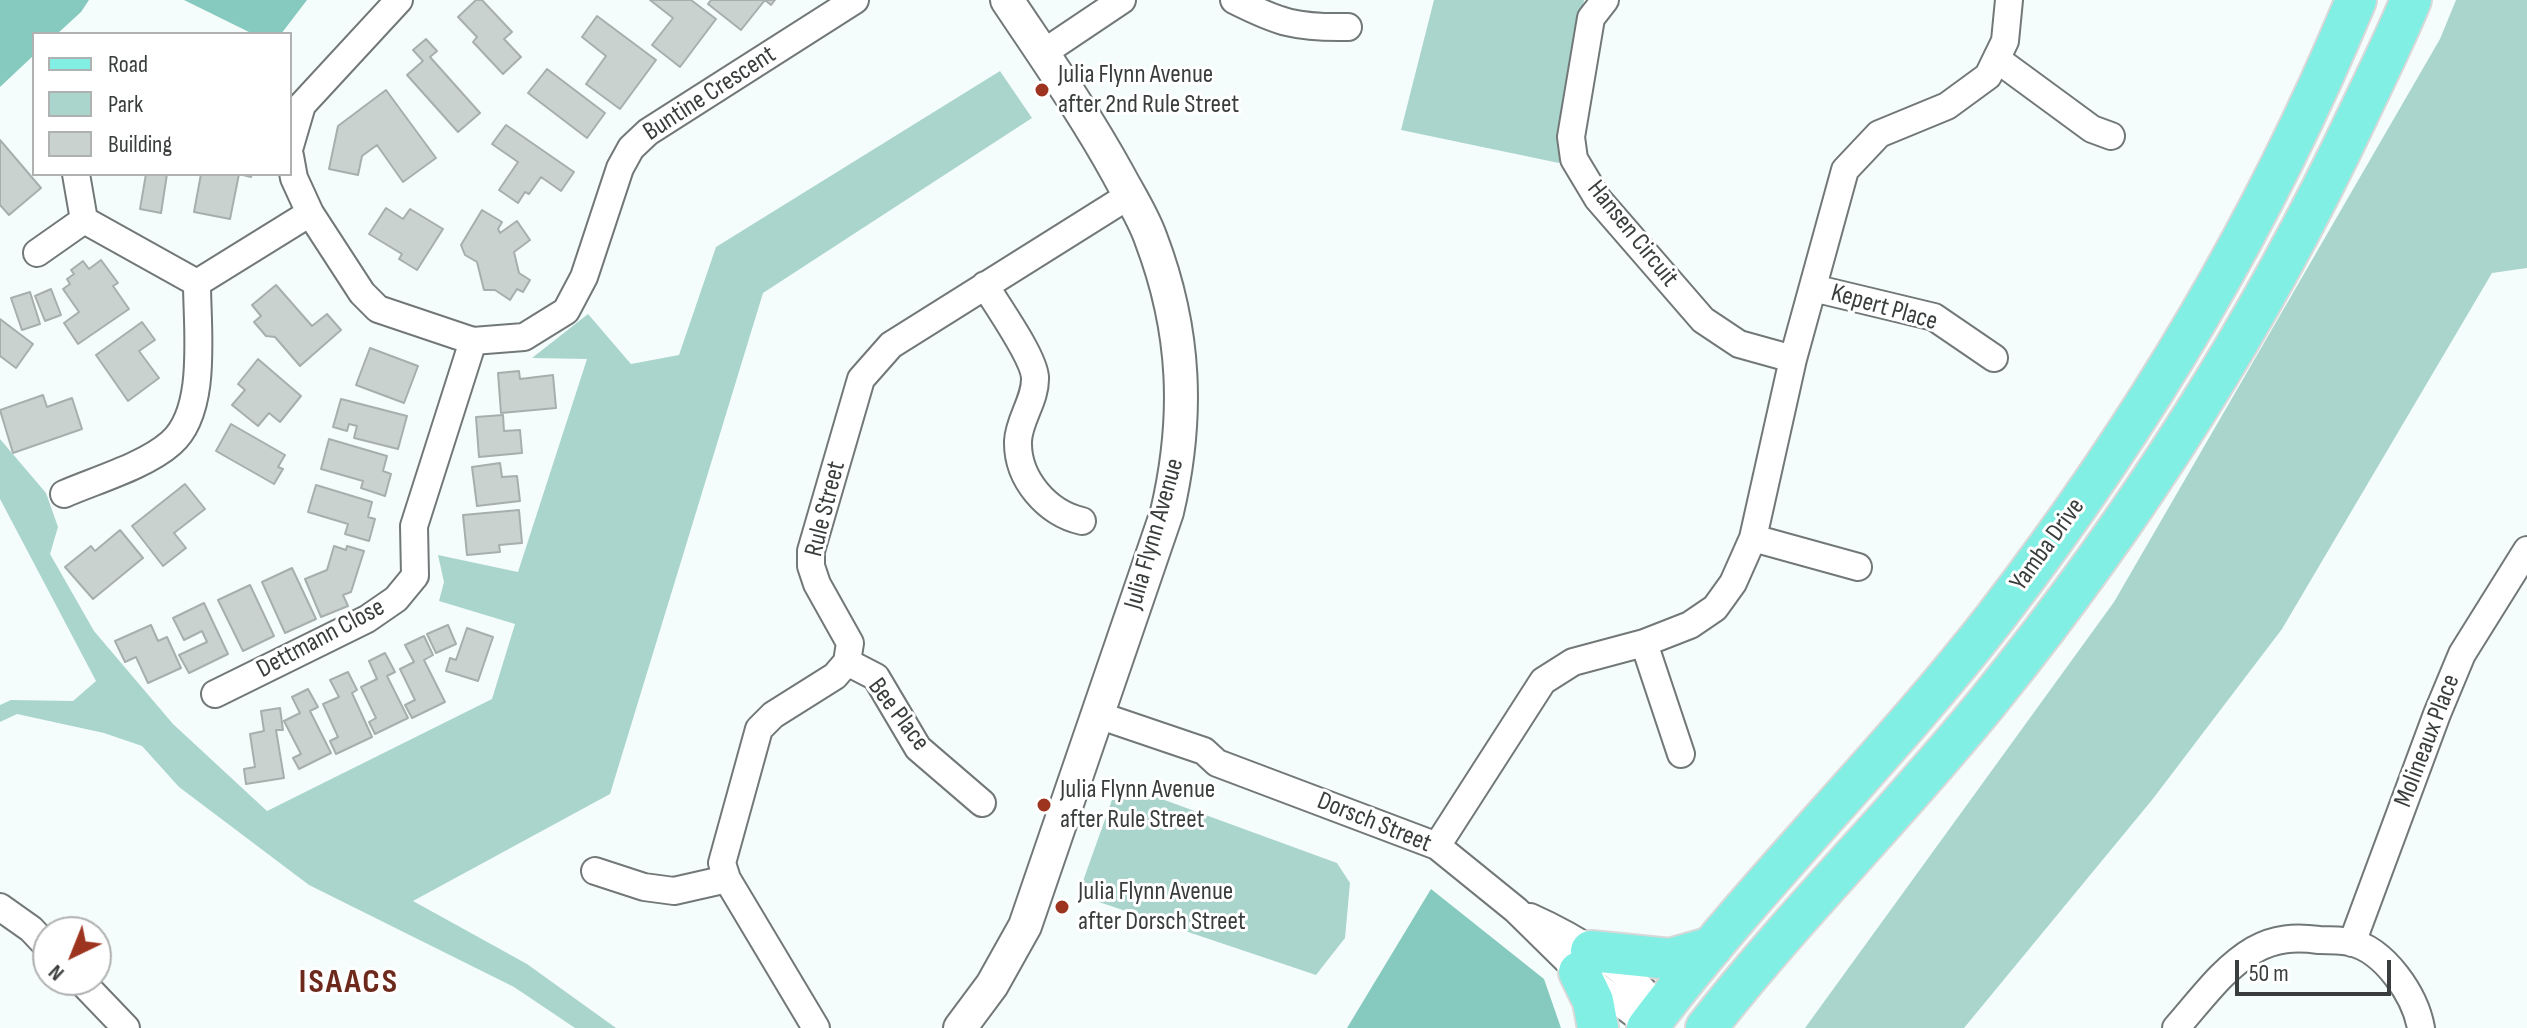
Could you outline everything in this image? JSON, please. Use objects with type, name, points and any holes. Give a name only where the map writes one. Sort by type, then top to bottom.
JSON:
[{"type":"main road","name":"Yamba Drive","points":[[1658,1024],[1712,947],[1960,662],[2081,500],[2133,423],[2254,218],[2298,130],[2356,0]]},
{"type":"main road","name":"Yamba Drive","points":[[1706,1028],[1982,709],[2083,579],[2132,509],[2232,352],[2280,268],[2345,142],[2411,0]]},
{"type":"main road","points":[[1598,1028],[1585,962],[1670,959],[1712,947]]},
{"type":"street","points":[[292,139],[302,105],[399,0]]},
{"type":"street","name":"Buntine Crescent","points":[[292,167],[310,213],[362,293],[378,309],[473,341],[524,337],[566,311],[584,277],[620,168],[631,148],[648,132],[855,0]]},
{"type":"street","name":"Julia Flynn Avenue","points":[[960,1028],[992,985],[1025,926],[1167,512],[1178,463],[1183,413],[1181,357],[1151,238],[1093,128],[1007,0]]},
{"type":"street","points":[[1043,53],[1122,0]]},
{"type":"street","points":[[1234,0],[1275,20],[1309,27],[1348,27]]},
{"type":"street","name":"Hansen Circuit","points":[[1605,0],[1591,18],[1571,137],[1574,159],[1598,199],[1703,320],[1739,344],[1793,359]]},
{"type":"street","points":[[1429,842],[1543,681],[1573,662],[1644,643],[1690,625],[1715,608],[1733,583],[1753,538],[1793,359],[1845,170],[1879,134],[1947,106],[1988,76],[2005,41],[2009,0]]},
{"type":"street","points":[[1998,60],[2092,129],[2111,136]]},
{"type":"street","points":[[76,176],[84,220]]},
{"type":"street","name":"Rule Street","points":[[847,662],[850,643],[817,584],[811,566],[811,551],[861,379],[891,345],[1130,195]]},
{"type":"street","points":[[197,283],[310,213]]},
{"type":"street","points":[[84,220],[197,283]]},
{"type":"street","points":[[37,253],[84,220]]},
{"type":"street","points":[[64,494],[144,460],[171,443],[189,420],[197,395],[197,283]]},
{"type":"street","points":[[985,285],[1031,362],[1035,376],[1032,401],[1018,440],[1023,471],[1040,498],[1069,518],[1082,521]]},
{"type":"street","name":"Kepert Place","points":[[1813,288],[1934,317],[1994,358]]},
{"type":"street","name":"Dettmann Close","points":[[215,694],[367,619],[396,599],[415,576],[414,526],[473,341]]},
{"type":"street","points":[[1753,538],[1858,567]]},
{"type":"street","name":"Molineaux Place","points":[[2352,943],[2462,654],[2527,550]]},
{"type":"street","points":[[1644,643],[1681,754]]},
{"type":"street","points":[[816,1028],[727,879],[722,863],[759,729],[773,715],[835,676],[847,662]]},
{"type":"street","name":"Bee Place","points":[[847,662],[876,677],[918,748],[982,803]]},
{"type":"street","name":"Dorsch Street","points":[[1096,723],[1197,766],[1217,763],[1429,842],[1516,910],[1568,934],[1585,962],[1648,993],[1658,1024]]},
{"type":"street","points":[[595,871],[644,887],[674,891],[727,879]]},
{"type":"street","points":[[0,907],[32,930]]},
{"type":"street","points":[[2176,1028],[2235,963],[2257,948],[2290,937],[2352,943],[2378,958],[2400,981],[2417,1008],[2421,1028]]},
{"type":"street","points":[[95,996],[126,1028]]},
{"type":"green space","points":[[0,0],[89,0],[59,32],[32,32],[32,57],[0,87]]},
{"type":"green space","points":[[184,0],[307,0],[283,32],[249,32]]},
{"type":"green space","points":[[1434,0],[1584,0],[1559,163],[1401,130]]},
{"type":"green space","points":[[2456,0],[2527,0],[2527,268],[2492,273],[2282,629],[2152,800],[1964,1028],[1805,1028],[2114,602],[2440,39]]},
{"type":"green space","points":[[1000,71],[1032,118],[763,293],[610,794],[413,901],[527,964],[616,1028],[575,1028],[514,987],[309,885],[179,787],[142,746],[104,733],[17,714],[0,722],[0,705],[11,700],[73,701],[96,681],[0,499],[0,439],[46,493],[58,527],[50,554],[94,631],[173,724],[267,811],[492,699],[515,624],[439,601],[444,582],[438,555],[518,572],[587,359],[532,358],[588,314],[631,364],[679,355],[716,247]]},
{"type":"green space","points":[[1118,783],[1337,863],[1350,883],[1345,938],[1316,975],[1078,895]]},
{"type":"green space","points":[[1431,889],[1544,979],[1561,1028],[1347,1028]]},
{"type":"building","points":[[476,0],[482,0],[512,32],[504,39],[521,57],[503,74],[473,42],[477,37],[458,17]]},
{"type":"building","points":[[650,0],[691,0],[716,19],[680,67],[652,45],[673,18]]},
{"type":"building","points":[[711,0],[765,0],[741,30],[708,4]]},
{"type":"building","points":[[597,16],[656,60],[620,109],[586,84],[606,56],[582,37]]},
{"type":"building","points":[[426,39],[437,51],[430,57],[480,113],[458,132],[407,75],[423,61],[413,50]]},
{"type":"building","points":[[547,69],[605,113],[587,138],[528,93]]},
{"type":"building","points":[[386,90],[436,158],[403,182],[377,145],[362,156],[358,175],[329,169],[338,126]]},
{"type":"building","points":[[506,125],[574,172],[561,191],[541,177],[518,203],[499,190],[518,162],[492,144]]},
{"type":"building","points":[[0,140],[41,188],[9,215],[0,205]]},
{"type":"building","points":[[146,176],[167,176],[161,213],[140,209]]},
{"type":"building","points":[[201,176],[239,176],[230,219],[194,212]]},
{"type":"building","points":[[386,208],[403,219],[410,209],[443,229],[417,270],[399,259],[402,254],[369,234]]},
{"type":"building","points":[[482,210],[502,222],[498,229],[500,233],[517,221],[530,240],[514,252],[519,273],[530,280],[523,292],[517,289],[510,300],[495,290],[484,290],[477,262],[465,255],[461,245]]},
{"type":"building","points":[[101,260],[118,283],[113,286],[129,309],[78,344],[64,323],[79,312],[63,289],[70,284],[67,279],[74,274],[71,270],[83,261],[89,269]]},
{"type":"building","points":[[276,285],[312,326],[327,314],[341,330],[300,366],[275,337],[266,336],[254,322],[261,316],[252,305]]},
{"type":"building","points":[[51,289],[61,315],[45,321],[35,296]]},
{"type":"building","points":[[30,292],[40,324],[22,330],[11,298]]},
{"type":"building","points":[[0,319],[33,344],[16,368],[0,356]]},
{"type":"building","points":[[142,322],[155,340],[139,351],[159,378],[128,401],[96,355]]},
{"type":"building","points":[[370,348],[418,366],[404,403],[356,385]]},
{"type":"building","points":[[258,359],[301,396],[280,422],[269,413],[258,426],[232,405],[245,390],[238,384]]},
{"type":"building","points":[[519,371],[520,379],[553,375],[556,408],[501,413],[498,373]]},
{"type":"building","points":[[43,395],[47,407],[72,398],[82,429],[13,453],[0,410]]},
{"type":"building","points":[[341,399],[407,416],[398,449],[354,438],[357,426],[349,424],[347,431],[333,427]]},
{"type":"building","points":[[503,415],[504,431],[520,430],[522,453],[479,457],[476,417]]},
{"type":"building","points":[[231,424],[285,455],[278,467],[283,469],[274,484],[216,451]]},
{"type":"building","points":[[329,439],[387,456],[383,471],[391,474],[385,496],[361,488],[363,481],[321,469]]},
{"type":"building","points":[[500,463],[502,477],[517,476],[520,501],[477,506],[472,467]]},
{"type":"building","points":[[185,484],[205,509],[174,533],[186,548],[163,566],[132,526]]},
{"type":"building","points":[[316,485],[372,502],[368,517],[375,519],[369,541],[345,534],[348,524],[308,512]]},
{"type":"building","points":[[519,510],[522,543],[499,545],[500,552],[467,555],[463,515]]},
{"type":"building","points":[[120,530],[143,558],[93,599],[65,567],[91,546],[95,551]]},
{"type":"building","points":[[334,546],[364,551],[351,592],[343,595],[348,606],[321,617],[305,579],[327,570]]},
{"type":"building","points":[[292,568],[316,619],[285,633],[262,582]]},
{"type":"building","points":[[250,585],[274,636],[243,651],[218,600]]},
{"type":"building","points":[[204,603],[228,654],[189,673],[179,655],[207,642],[202,631],[184,640],[173,618]]},
{"type":"building","points":[[151,625],[158,641],[167,637],[181,668],[148,683],[136,657],[125,662],[115,641]]},
{"type":"building","points":[[448,625],[456,644],[436,653],[427,634]]},
{"type":"building","points":[[467,628],[493,637],[478,681],[446,671],[450,658],[456,660]]},
{"type":"building","points":[[424,636],[433,655],[424,660],[445,702],[412,718],[405,705],[415,700],[400,669],[414,662],[405,645]]},
{"type":"building","points":[[385,653],[395,672],[387,676],[408,718],[375,734],[369,722],[376,718],[361,687],[377,679],[369,661]]},
{"type":"building","points":[[348,672],[357,690],[352,693],[372,737],[336,754],[330,741],[338,737],[323,704],[339,697],[330,680]]},
{"type":"building","points":[[308,689],[318,707],[310,711],[331,753],[299,769],[293,758],[301,754],[284,721],[300,713],[292,697]]},
{"type":"building","points":[[280,708],[283,730],[276,730],[284,778],[246,784],[244,769],[255,767],[250,734],[264,731],[261,711]]},
{"type":"place","name":"Julia Flynn Avenue after 2nd Rule Street","points":[[1042,90]]},
{"type":"place","name":"Julia Flynn Avenue after Rule Street","points":[[1044,805]]},
{"type":"place","name":"Julia Flynn Avenue after Dorsch Street","points":[[1062,907]]},
{"type":"district","name":"ISAACS","points":[[349,983]]}]
